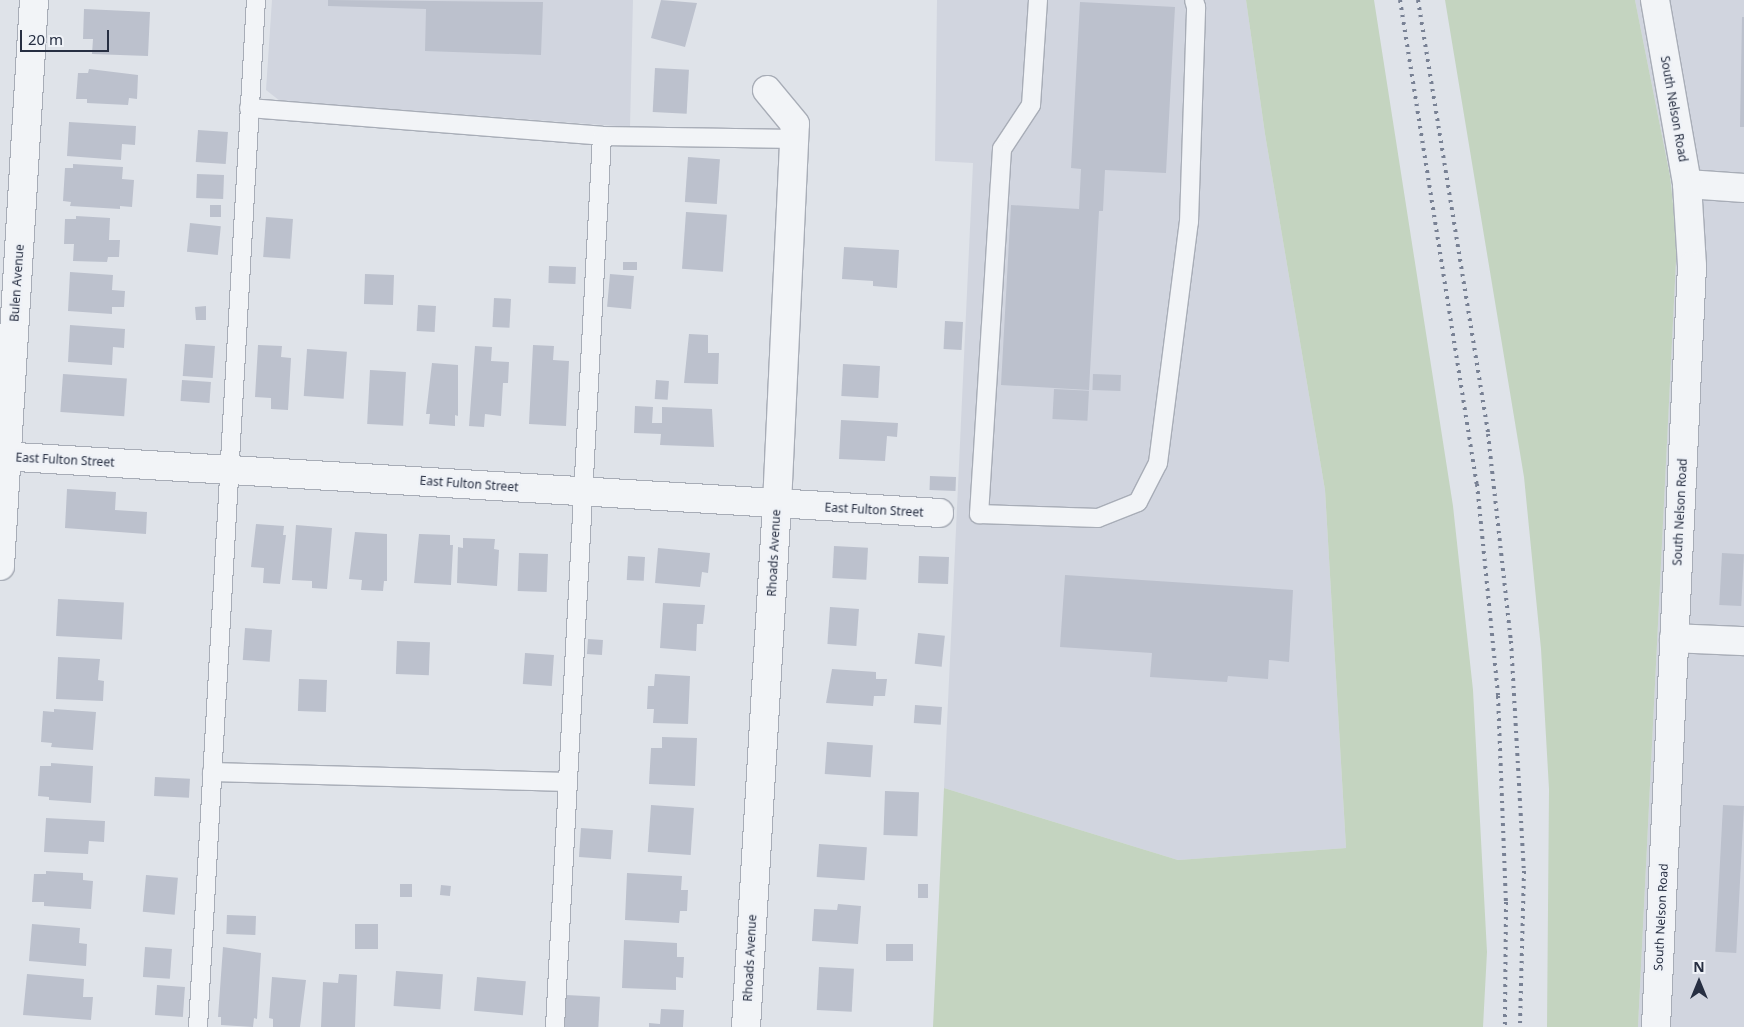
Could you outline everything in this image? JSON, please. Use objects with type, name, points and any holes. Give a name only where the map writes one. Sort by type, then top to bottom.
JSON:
[{"type":"street","name":"Bulen Avenue","points":[[0,566],[3,457],[34,0]]},
{"type":"street","name":"South Nelson Road","points":[[1655,0],[1687,184],[1692,266],[1656,1027]]},
{"type":"street","name":"Rhoads Avenue","points":[[746,1027],[777,504],[795,124],[766,90]]},
{"type":"street","points":[[1687,184],[1744,188]]},
{"type":"street","name":"East Fulton Street","points":[[3,457],[230,468],[939,513]]},
{"type":"street","points":[[1674,638],[1744,642]]},
{"type":"lane","points":[[198,1027],[256,0]]},
{"type":"lane","points":[[1038,0],[1031,105],[1002,149],[979,514],[1098,518],[1138,502],[1158,463],[1188,222],[1196,7],[1194,0]]},
{"type":"lane","points":[[249,108],[602,136],[794,139]]},
{"type":"lane","points":[[554,1027],[602,136]]},
{"type":"lane","points":[[212,772],[568,782]]},
{"type":"shaded area","points":[[272,0],[633,0],[630,127],[280,101],[266,90]]},
{"type":"shaded area","points":[[937,0],[1246,0],[1265,134],[1325,490],[1346,848],[1178,860],[944,788],[973,163],[935,161]]},
{"type":"shaded area","points":[[1635,0],[1744,0],[1744,1027],[1638,1027],[1677,241],[1670,176]]},
{"type":"green space","points":[[1246,0],[1374,0],[1453,506],[1473,690],[1487,952],[1483,1027],[933,1027],[944,788],[1178,860],[1346,848],[1325,490],[1265,134]]},
{"type":"green space","points":[[1445,0],[1635,0],[1670,176],[1677,241],[1638,1027],[1547,1027],[1549,789],[1541,649],[1524,477]]},
{"type":"building","points":[[328,0],[543,2],[541,55],[425,51],[426,9],[328,6]]},
{"type":"building","points":[[661,0],[697,3],[685,47],[651,38]]},
{"type":"building","points":[[1080,2],[1175,7],[1166,173],[1105,170],[1103,211],[1099,211],[1089,390],[1001,385],[1011,205],[1079,209],[1081,169],[1071,168]]},
{"type":"building","points":[[84,9],[150,12],[148,56],[92,54],[93,39],[83,39]]},
{"type":"building","points":[[1742,17],[1744,17],[1744,127],[1740,127]]},
{"type":"building","points":[[655,68],[689,70],[687,114],[653,112]]},
{"type":"building","points":[[89,69],[138,75],[137,99],[129,98],[128,105],[87,103],[87,99],[76,99],[78,73],[88,73]]},
{"type":"building","points":[[69,122],[136,126],[135,145],[122,144],[121,160],[67,156]]},
{"type":"building","points":[[198,130],[228,132],[226,164],[196,162]]},
{"type":"building","points":[[688,157],[720,159],[717,204],[685,202]]},
{"type":"building","points":[[73,164],[123,167],[122,179],[134,180],[132,207],[120,206],[120,209],[70,206],[71,202],[63,201],[65,168],[73,168]]},
{"type":"building","points":[[197,174],[224,175],[223,199],[196,198]]},
{"type":"building","points":[[210,205],[221,205],[221,217],[210,217]]},
{"type":"building","points":[[686,212],[727,215],[723,272],[682,269]]},
{"type":"building","points":[[76,216],[110,218],[109,240],[120,240],[119,257],[108,257],[107,262],[73,261],[74,244],[64,244],[65,219],[76,219]]},
{"type":"building","points":[[266,217],[293,219],[290,259],[263,257]]},
{"type":"building","points":[[190,223],[221,226],[218,255],[187,252]]},
{"type":"building","points":[[844,247],[899,250],[897,288],[873,286],[873,281],[842,279]]},
{"type":"building","points":[[623,262],[637,262],[637,270],[623,270]]},
{"type":"building","points":[[549,266],[576,267],[575,284],[548,283]]},
{"type":"building","points":[[70,272],[113,275],[112,290],[125,291],[124,307],[112,307],[112,314],[68,311]]},
{"type":"building","points":[[365,274],[394,275],[393,305],[364,304]]},
{"type":"building","points":[[610,274],[634,276],[631,309],[607,307]]},
{"type":"building","points":[[494,298],[511,299],[509,328],[492,327]]},
{"type":"building","points":[[418,305],[436,306],[435,332],[417,331]]},
{"type":"building","points":[[206,306],[206,320],[196,320],[195,307]]},
{"type":"building","points":[[945,321],[963,322],[962,350],[944,349]]},
{"type":"building","points":[[70,325],[125,329],[124,348],[113,347],[112,365],[68,362]]},
{"type":"building","points":[[689,334],[708,335],[708,353],[719,353],[718,384],[684,383]]},
{"type":"building","points":[[185,344],[215,346],[213,378],[183,376]]},
{"type":"building","points":[[258,345],[282,346],[281,357],[291,358],[288,410],[271,409],[271,398],[255,397]]},
{"type":"building","points":[[533,345],[554,346],[553,360],[569,361],[566,426],[529,424]]},
{"type":"building","points":[[475,346],[492,347],[491,361],[509,362],[508,383],[503,383],[501,416],[485,414],[484,427],[469,426]]},
{"type":"building","points":[[307,349],[347,352],[344,399],[304,396]]},
{"type":"building","points":[[432,363],[458,365],[458,416],[455,415],[455,426],[429,424],[430,414],[426,414]]},
{"type":"building","points":[[843,364],[880,366],[878,398],[841,396]]},
{"type":"building","points":[[370,370],[406,372],[403,426],[367,424]]},
{"type":"building","points":[[63,374],[127,378],[124,416],[60,412]]},
{"type":"building","points":[[1093,374],[1121,375],[1120,391],[1092,390]]},
{"type":"building","points":[[182,380],[211,382],[209,403],[181,401]]},
{"type":"building","points":[[656,380],[669,381],[668,400],[655,399]]},
{"type":"building","points":[[1054,389],[1089,391],[1087,421],[1052,419]]},
{"type":"building","points":[[635,406],[653,407],[652,423],[662,423],[662,407],[712,409],[714,447],[660,445],[661,434],[634,433]]},
{"type":"building","points":[[841,420],[898,423],[897,437],[887,436],[885,461],[839,459]]},
{"type":"building","points":[[930,476],[956,477],[955,491],[930,490]]},
{"type":"building","points":[[67,489],[116,492],[115,510],[147,512],[146,534],[65,528]]},
{"type":"building","points":[[256,524],[284,526],[283,535],[286,535],[280,584],[263,583],[264,568],[251,567]]},
{"type":"building","points":[[296,525],[332,528],[327,589],[312,588],[312,581],[292,580]]},
{"type":"building","points":[[355,532],[387,534],[387,581],[384,581],[383,591],[361,590],[362,580],[349,579]]},
{"type":"building","points":[[419,534],[450,535],[450,545],[453,545],[451,585],[414,583]]},
{"type":"building","points":[[463,538],[495,539],[494,549],[499,550],[497,586],[457,583],[458,547],[463,548]]},
{"type":"building","points":[[834,546],[868,548],[866,580],[832,578]]},
{"type":"building","points":[[658,548],[710,553],[708,573],[702,572],[700,587],[655,583]]},
{"type":"building","points":[[519,553],[548,554],[547,592],[518,591]]},
{"type":"building","points":[[1722,553],[1744,554],[1741,606],[1719,605]]},
{"type":"building","points":[[628,556],[645,557],[644,581],[627,580]]},
{"type":"building","points":[[919,556],[949,557],[948,584],[918,583]]},
{"type":"building","points":[[1065,575],[1293,590],[1289,662],[1269,660],[1268,679],[1228,676],[1227,682],[1150,677],[1152,653],[1060,647]]},
{"type":"building","points":[[58,599],[124,602],[122,639],[56,636]]},
{"type":"building","points":[[663,603],[705,605],[703,624],[697,624],[696,651],[660,648]]},
{"type":"building","points":[[830,607],[859,609],[856,646],[827,644]]},
{"type":"building","points":[[245,628],[272,630],[270,662],[243,660]]},
{"type":"building","points":[[918,633],[945,636],[942,667],[915,664]]},
{"type":"building","points":[[588,639],[603,640],[602,655],[587,654]]},
{"type":"building","points":[[397,641],[430,642],[429,675],[396,674]]},
{"type":"building","points":[[525,653],[554,655],[552,686],[523,684]]},
{"type":"building","points":[[58,657],[100,659],[98,680],[104,681],[103,701],[56,699]]},
{"type":"building","points":[[832,669],[876,672],[876,679],[887,679],[885,696],[874,696],[873,706],[826,703]]},
{"type":"building","points":[[655,674],[690,676],[688,724],[653,723],[654,709],[647,709],[648,686],[654,686]]},
{"type":"building","points":[[299,679],[327,680],[326,712],[298,711]]},
{"type":"building","points":[[915,705],[942,707],[941,725],[914,723]]},
{"type":"building","points":[[54,709],[96,712],[93,750],[51,747],[52,743],[41,742],[43,711],[54,712]]},
{"type":"building","points":[[662,737],[697,738],[695,786],[649,784],[651,748],[662,748]]},
{"type":"building","points":[[827,742],[873,745],[871,777],[825,774]]},
{"type":"building","points":[[51,763],[93,766],[91,803],[49,800],[49,797],[38,796],[40,766],[51,766]]},
{"type":"building","points":[[155,777],[190,779],[189,798],[154,796]]},
{"type":"building","points":[[885,791],[919,792],[917,836],[883,835]]},
{"type":"building","points":[[651,805],[694,808],[691,855],[648,852]]},
{"type":"building","points":[[1723,805],[1744,806],[1736,953],[1715,952]]},
{"type":"building","points":[[46,818],[105,821],[104,842],[89,841],[88,854],[44,852]]},
{"type":"building","points":[[581,828],[613,830],[611,859],[579,857]]},
{"type":"building","points":[[819,844],[867,847],[865,880],[817,877]]},
{"type":"building","points":[[46,871],[83,873],[83,880],[93,881],[91,909],[44,906],[44,902],[32,902],[34,874],[46,874]]},
{"type":"building","points":[[627,873],[682,876],[681,890],[688,890],[687,911],[680,911],[679,923],[625,920]]},
{"type":"building","points":[[146,875],[178,878],[175,915],[143,912]]},
{"type":"building","points":[[400,884],[412,884],[412,897],[400,897]]},
{"type":"building","points":[[918,884],[928,884],[928,898],[918,898]]},
{"type":"building","points":[[441,885],[451,886],[450,896],[440,895]]},
{"type":"building","points":[[838,904],[861,906],[858,944],[812,941],[814,909],[837,910]]},
{"type":"building","points":[[227,915],[256,916],[255,935],[226,934]]},
{"type":"building","points":[[32,924],[80,928],[79,943],[87,944],[86,966],[29,961]]},
{"type":"building","points":[[355,924],[378,924],[378,949],[355,949]]},
{"type":"building","points":[[624,940],[677,943],[677,957],[684,957],[683,978],[676,977],[676,990],[622,988]]},
{"type":"building","points":[[886,944],[913,944],[913,961],[886,961]]},
{"type":"building","points":[[145,947],[172,949],[170,979],[143,977]]},
{"type":"building","points":[[223,947],[261,953],[257,1019],[254,1018],[253,1027],[221,1025],[221,1017],[218,1017]]},
{"type":"building","points":[[819,967],[854,969],[852,1012],[817,1010]]},
{"type":"building","points":[[396,971],[443,974],[440,1009],[394,1006]]},
{"type":"building","points":[[27,974],[84,979],[83,997],[93,997],[91,1020],[23,1015]]},
{"type":"building","points":[[339,974],[357,975],[355,1027],[321,1027],[323,982],[338,983]]},
{"type":"building","points":[[272,977],[306,980],[300,1027],[273,1027],[273,1019],[269,1018]]},
{"type":"building","points":[[477,977],[526,981],[523,1015],[474,1011]]},
{"type":"building","points":[[157,985],[185,987],[183,1017],[155,1015]]},
{"type":"building","points":[[566,995],[600,997],[598,1027],[564,1027]]},
{"type":"building","points":[[661,1009],[684,1010],[683,1027],[649,1027],[649,1023],[660,1024]]},
{"type":"railway","points":[[1400,0],[1477,484],[1498,696],[1506,902],[1505,1027]]},
{"type":"railway","points":[[1418,0],[1488,434],[1511,641],[1524,871],[1520,1027]]}]
